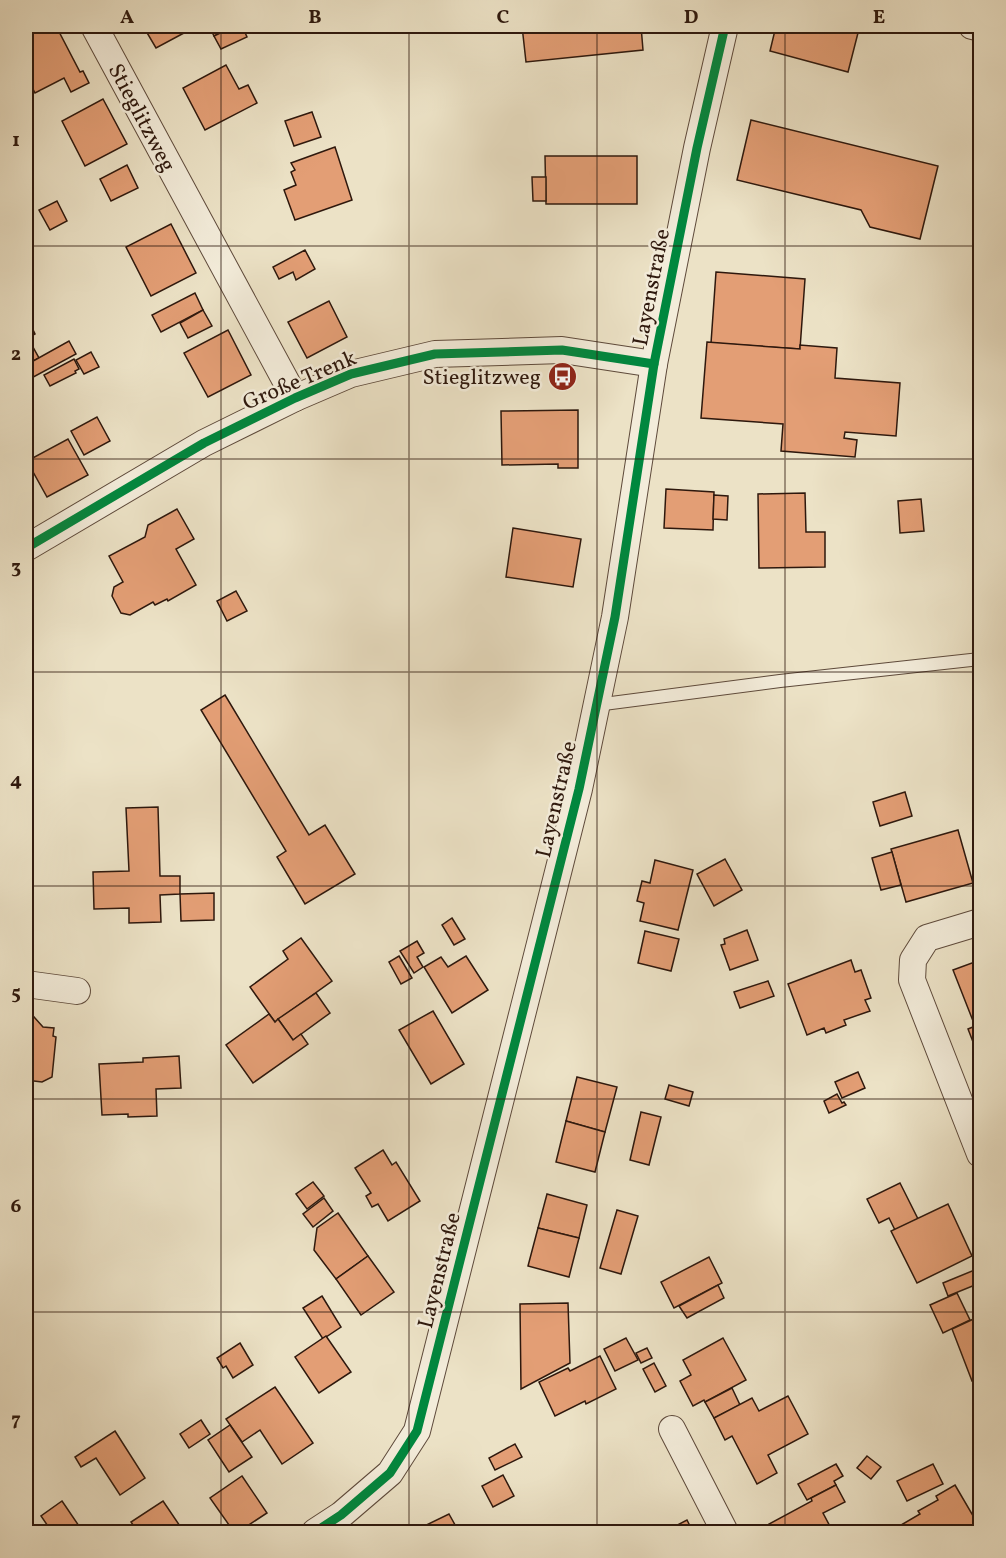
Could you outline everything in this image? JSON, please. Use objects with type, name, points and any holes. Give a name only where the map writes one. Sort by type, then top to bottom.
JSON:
[{"type":"street","name":"Stieglitzweg","points":[[94,26],[295,398]]},
{"type":"street","name":"Layenstraße","points":[[315,1533],[345,1524],[390,1473],[417,1431],[579,789],[615,617],[654,364],[697,148],[725,26]]},
{"type":"street","points":[[972,26],[981,28]]},
{"type":"street","name":"Große Trenk","points":[[28,540],[204,443],[295,398],[351,374],[435,354],[562,350],[654,364]]},
{"type":"street","points":[[981,922],[927,938],[913,960],[912,981],[981,1154]]},
{"type":"street","points":[[26,984],[77,991]]},
{"type":"street","points":[[672,1429],[725,1533]]},
{"type":"lane","points":[[596,705],[780,681],[981,659]]},
{"type":"building","points":[[32,26],[56,26],[80,72],[83,71],[89,83],[71,92],[64,78],[35,93],[26,75],[26,29]]},
{"type":"building","points":[[143,26],[197,26],[156,48]]},
{"type":"building","points":[[209,26],[235,26],[214,36]]},
{"type":"building","points":[[235,26],[242,26],[247,37],[221,49],[214,36]]},
{"type":"building","points":[[522,26],[641,26],[643,50],[526,62]]},
{"type":"building","points":[[776,26],[847,26],[859,29],[848,72],[770,51]]},
{"type":"building","points":[[226,65],[239,89],[248,85],[257,103],[205,130],[183,88]]},
{"type":"building","points":[[103,99],[127,144],[85,166],[62,121]]},
{"type":"building","points":[[312,112],[321,137],[294,146],[285,121]]},
{"type":"building","points":[[751,120],[938,166],[920,239],[870,227],[861,210],[737,180]]},
{"type":"building","points":[[335,147],[352,200],[295,220],[284,190],[296,185],[291,172],[295,170],[291,163]]},
{"type":"building","points":[[545,156],[637,156],[637,204],[546,204]]},
{"type":"building","points":[[127,165],[138,188],[111,201],[100,179]]},
{"type":"building","points":[[532,177],[546,177],[546,201],[533,201]]},
{"type":"building","points":[[57,201],[67,221],[50,230],[39,210]]},
{"type":"building","points":[[171,224],[196,273],[151,296],[126,247]]},
{"type":"building","points":[[305,250],[315,269],[296,280],[293,272],[279,279],[273,267]]},
{"type":"building","points":[[716,272],[805,279],[800,349],[711,343]]},
{"type":"building","points":[[195,293],[203,310],[161,332],[152,315]]},
{"type":"building","points":[[329,301],[347,337],[307,358],[288,322]]},
{"type":"building","points":[[203,310],[212,326],[188,338],[180,323]]},
{"type":"building","points":[[26,315],[35,334],[28,338],[39,358],[26,365]]},
{"type":"building","points":[[228,330],[251,375],[208,397],[184,353]]},
{"type":"building","points":[[69,341],[76,354],[26,381],[26,365]]},
{"type":"building","points":[[707,342],[800,349],[800,345],[837,348],[835,378],[900,383],[896,436],[845,432],[844,438],[857,440],[855,457],[781,451],[783,424],[701,418]]},
{"type":"building","points":[[91,352],[99,367],[84,374],[76,360]]},
{"type":"building","points":[[74,359],[79,369],[75,371],[76,373],[50,386],[44,375]]},
{"type":"building","points":[[578,410],[578,468],[558,468],[558,464],[502,465],[501,411]]},
{"type":"building","points":[[97,417],[110,441],[84,455],[71,431]]},
{"type":"building","points":[[68,439],[88,475],[47,497],[27,461]]},
{"type":"building","points":[[666,489],[714,492],[713,530],[664,528]]},
{"type":"building","points":[[805,493],[806,532],[825,532],[825,567],[759,568],[758,494]]},
{"type":"building","points":[[714,495],[728,496],[727,520],[713,519]]},
{"type":"building","points":[[921,499],[924,531],[900,533],[898,501]]},
{"type":"building","points":[[177,509],[194,539],[176,549],[196,585],[168,601],[167,599],[155,605],[153,602],[130,615],[121,613],[112,596],[114,587],[123,582],[109,556],[145,537],[148,525]]},
{"type":"building","points":[[513,528],[581,539],[573,587],[506,577]]},
{"type":"building","points":[[236,591],[247,611],[227,621],[217,601]]},
{"type":"building","points":[[225,695],[309,835],[325,825],[355,874],[305,904],[277,857],[286,851],[201,710]]},
{"type":"building","points":[[905,792],[912,816],[880,826],[873,802]]},
{"type":"building","points":[[158,807],[160,876],[180,876],[180,894],[160,895],[161,922],[129,923],[129,908],[94,909],[93,872],[129,871],[126,808]]},
{"type":"building","points":[[958,830],[973,883],[906,902],[891,849]]},
{"type":"building","points":[[892,852],[901,885],[881,890],[872,858]]},
{"type":"building","points":[[725,859],[742,890],[714,906],[697,874]]},
{"type":"building","points":[[655,860],[693,870],[678,930],[640,921],[644,903],[637,901],[642,881],[650,883]]},
{"type":"building","points":[[214,893],[214,920],[181,921],[180,894]]},
{"type":"building","points":[[452,918],[465,939],[454,945],[442,925]]},
{"type":"building","points":[[747,930],[758,960],[730,970],[721,945],[725,944],[724,939]]},
{"type":"building","points":[[645,931],[679,939],[671,971],[638,963]]},
{"type":"building","points":[[301,938],[332,981],[275,1022],[250,987],[288,959],[283,951]]},
{"type":"building","points":[[417,941],[424,953],[417,957],[423,967],[414,973],[400,951]]},
{"type":"building","points":[[399,956],[412,978],[401,984],[389,962]]},
{"type":"building","points":[[466,956],[488,990],[452,1013],[424,967],[441,957],[448,967]]},
{"type":"building","points":[[851,960],[855,972],[861,970],[871,998],[865,1000],[870,1011],[844,1020],[846,1025],[826,1033],[824,1028],[807,1035],[788,984]]},
{"type":"building","points":[[980,960],[980,1024],[975,1026],[953,970]]},
{"type":"building","points":[[768,981],[774,996],[740,1008],[734,992]]},
{"type":"building","points":[[316,993],[330,1013],[293,1040],[278,1019]]},
{"type":"building","points":[[26,1008],[43,1027],[54,1028],[53,1036],[56,1037],[52,1077],[42,1082],[26,1080]]},
{"type":"building","points":[[433,1011],[464,1064],[431,1084],[399,1030]]},
{"type":"building","points":[[269,1014],[275,1022],[278,1019],[293,1040],[301,1034],[308,1044],[253,1083],[226,1045]]},
{"type":"building","points":[[980,1024],[980,1060],[968,1029]]},
{"type":"building","points":[[179,1056],[181,1088],[156,1089],[157,1116],[102,1115],[99,1064],[143,1062],[143,1058]]},
{"type":"building","points":[[858,1072],[865,1088],[842,1098],[835,1082]]},
{"type":"building","points":[[577,1077],[617,1087],[605,1132],[566,1121]]},
{"type":"building","points":[[669,1085],[693,1092],[689,1106],[665,1099]]},
{"type":"building","points":[[837,1094],[842,1103],[846,1105],[829,1113],[824,1101]]},
{"type":"building","points":[[641,1112],[661,1117],[649,1165],[630,1160]]},
{"type":"building","points":[[566,1121],[605,1132],[595,1172],[556,1162]]},
{"type":"building","points":[[383,1150],[392,1165],[396,1162],[420,1201],[388,1221],[378,1204],[372,1207],[366,1196],[371,1193],[355,1168]]},
{"type":"building","points":[[313,1182],[324,1196],[307,1209],[296,1194]]},
{"type":"building","points":[[900,1183],[918,1219],[895,1230],[889,1218],[879,1223],[867,1199]]},
{"type":"building","points":[[547,1194],[587,1205],[579,1238],[538,1228]]},
{"type":"building","points":[[324,1198],[333,1211],[313,1227],[303,1214]]},
{"type":"building","points":[[948,1204],[972,1256],[917,1283],[891,1231]]},
{"type":"building","points":[[617,1210],[638,1216],[621,1274],[600,1268]]},
{"type":"building","points":[[338,1213],[368,1256],[336,1279],[314,1250],[317,1228]]},
{"type":"building","points":[[538,1228],[579,1238],[569,1277],[528,1266]]},
{"type":"building","points":[[368,1256],[394,1292],[361,1315],[336,1279]]},
{"type":"building","points":[[709,1257],[722,1283],[674,1308],[661,1282]]},
{"type":"building","points":[[977,1269],[980,1283],[948,1296],[943,1283]]},
{"type":"building","points":[[718,1285],[724,1298],[687,1318],[679,1306]]},
{"type":"building","points":[[957,1293],[970,1320],[943,1333],[930,1305]]},
{"type":"building","points":[[322,1296],[341,1327],[323,1339],[303,1308]]},
{"type":"building","points":[[568,1303],[570,1363],[521,1389],[520,1304]]},
{"type":"building","points":[[980,1316],[980,1377],[972,1381],[952,1329]]},
{"type":"building","points":[[326,1336],[351,1372],[319,1393],[295,1357]]},
{"type":"building","points":[[626,1338],[638,1360],[615,1371],[604,1349]]},
{"type":"building","points":[[723,1338],[746,1380],[693,1406],[680,1381],[691,1375],[683,1360]]},
{"type":"building","points":[[240,1343],[253,1365],[233,1378],[226,1366],[223,1368],[217,1358]]},
{"type":"building","points":[[647,1348],[652,1358],[641,1363],[636,1353]]},
{"type":"building","points":[[600,1356],[616,1389],[555,1416],[539,1382],[568,1368],[570,1371]]},
{"type":"building","points":[[654,1363],[666,1386],[655,1392],[643,1369]]},
{"type":"building","points":[[275,1387],[313,1443],[282,1464],[260,1430],[242,1442],[226,1419]]},
{"type":"building","points":[[732,1388],[740,1405],[714,1418],[705,1402]]},
{"type":"building","points":[[788,1396],[808,1434],[768,1455],[777,1473],[757,1484],[732,1436],[725,1440],[714,1418],[752,1398],[759,1411]]},
{"type":"building","points":[[201,1420],[210,1434],[189,1448],[180,1434]]},
{"type":"building","points":[[230,1425],[252,1457],[229,1472],[208,1440]]},
{"type":"building","points":[[115,1431],[145,1478],[120,1495],[96,1458],[81,1467],[75,1457]]},
{"type":"building","points":[[515,1444],[522,1457],[495,1470],[489,1458]]},
{"type":"building","points":[[867,1456],[881,1467],[871,1479],[857,1468]]},
{"type":"building","points":[[836,1464],[843,1476],[834,1481],[836,1485],[807,1500],[798,1484]]},
{"type":"building","points":[[933,1464],[943,1484],[907,1501],[897,1481]]},
{"type":"building","points":[[503,1475],[514,1496],[493,1507],[482,1486]]},
{"type":"building","points":[[242,1476],[267,1513],[238,1532],[234,1532],[210,1498]]},
{"type":"building","points":[[836,1485],[845,1502],[823,1513],[833,1532],[773,1532],[769,1524]]},
{"type":"building","points":[[955,1485],[979,1526],[968,1532],[905,1532],[901,1525],[920,1514],[918,1511],[938,1500],[936,1496]]},
{"type":"building","points":[[62,1501],[79,1526],[69,1532],[52,1532],[41,1516]]},
{"type":"building","points":[[163,1501],[184,1532],[138,1532],[131,1522]]},
{"type":"building","points":[[449,1514],[459,1532],[412,1532]]},
{"type":"building","points":[[687,1520],[693,1532],[664,1532]]},
{"type":"cycle path","points":[[315,1532],[341,1515],[390,1473],[417,1431],[579,789],[615,617],[654,364],[697,148],[725,26]]},
{"type":"cycle path","points":[[26,548],[204,443],[295,398],[351,374],[435,354],[562,350],[654,364]]},
{"type":"place","name":"Stieglitzweg","points":[[562,376]]}]
